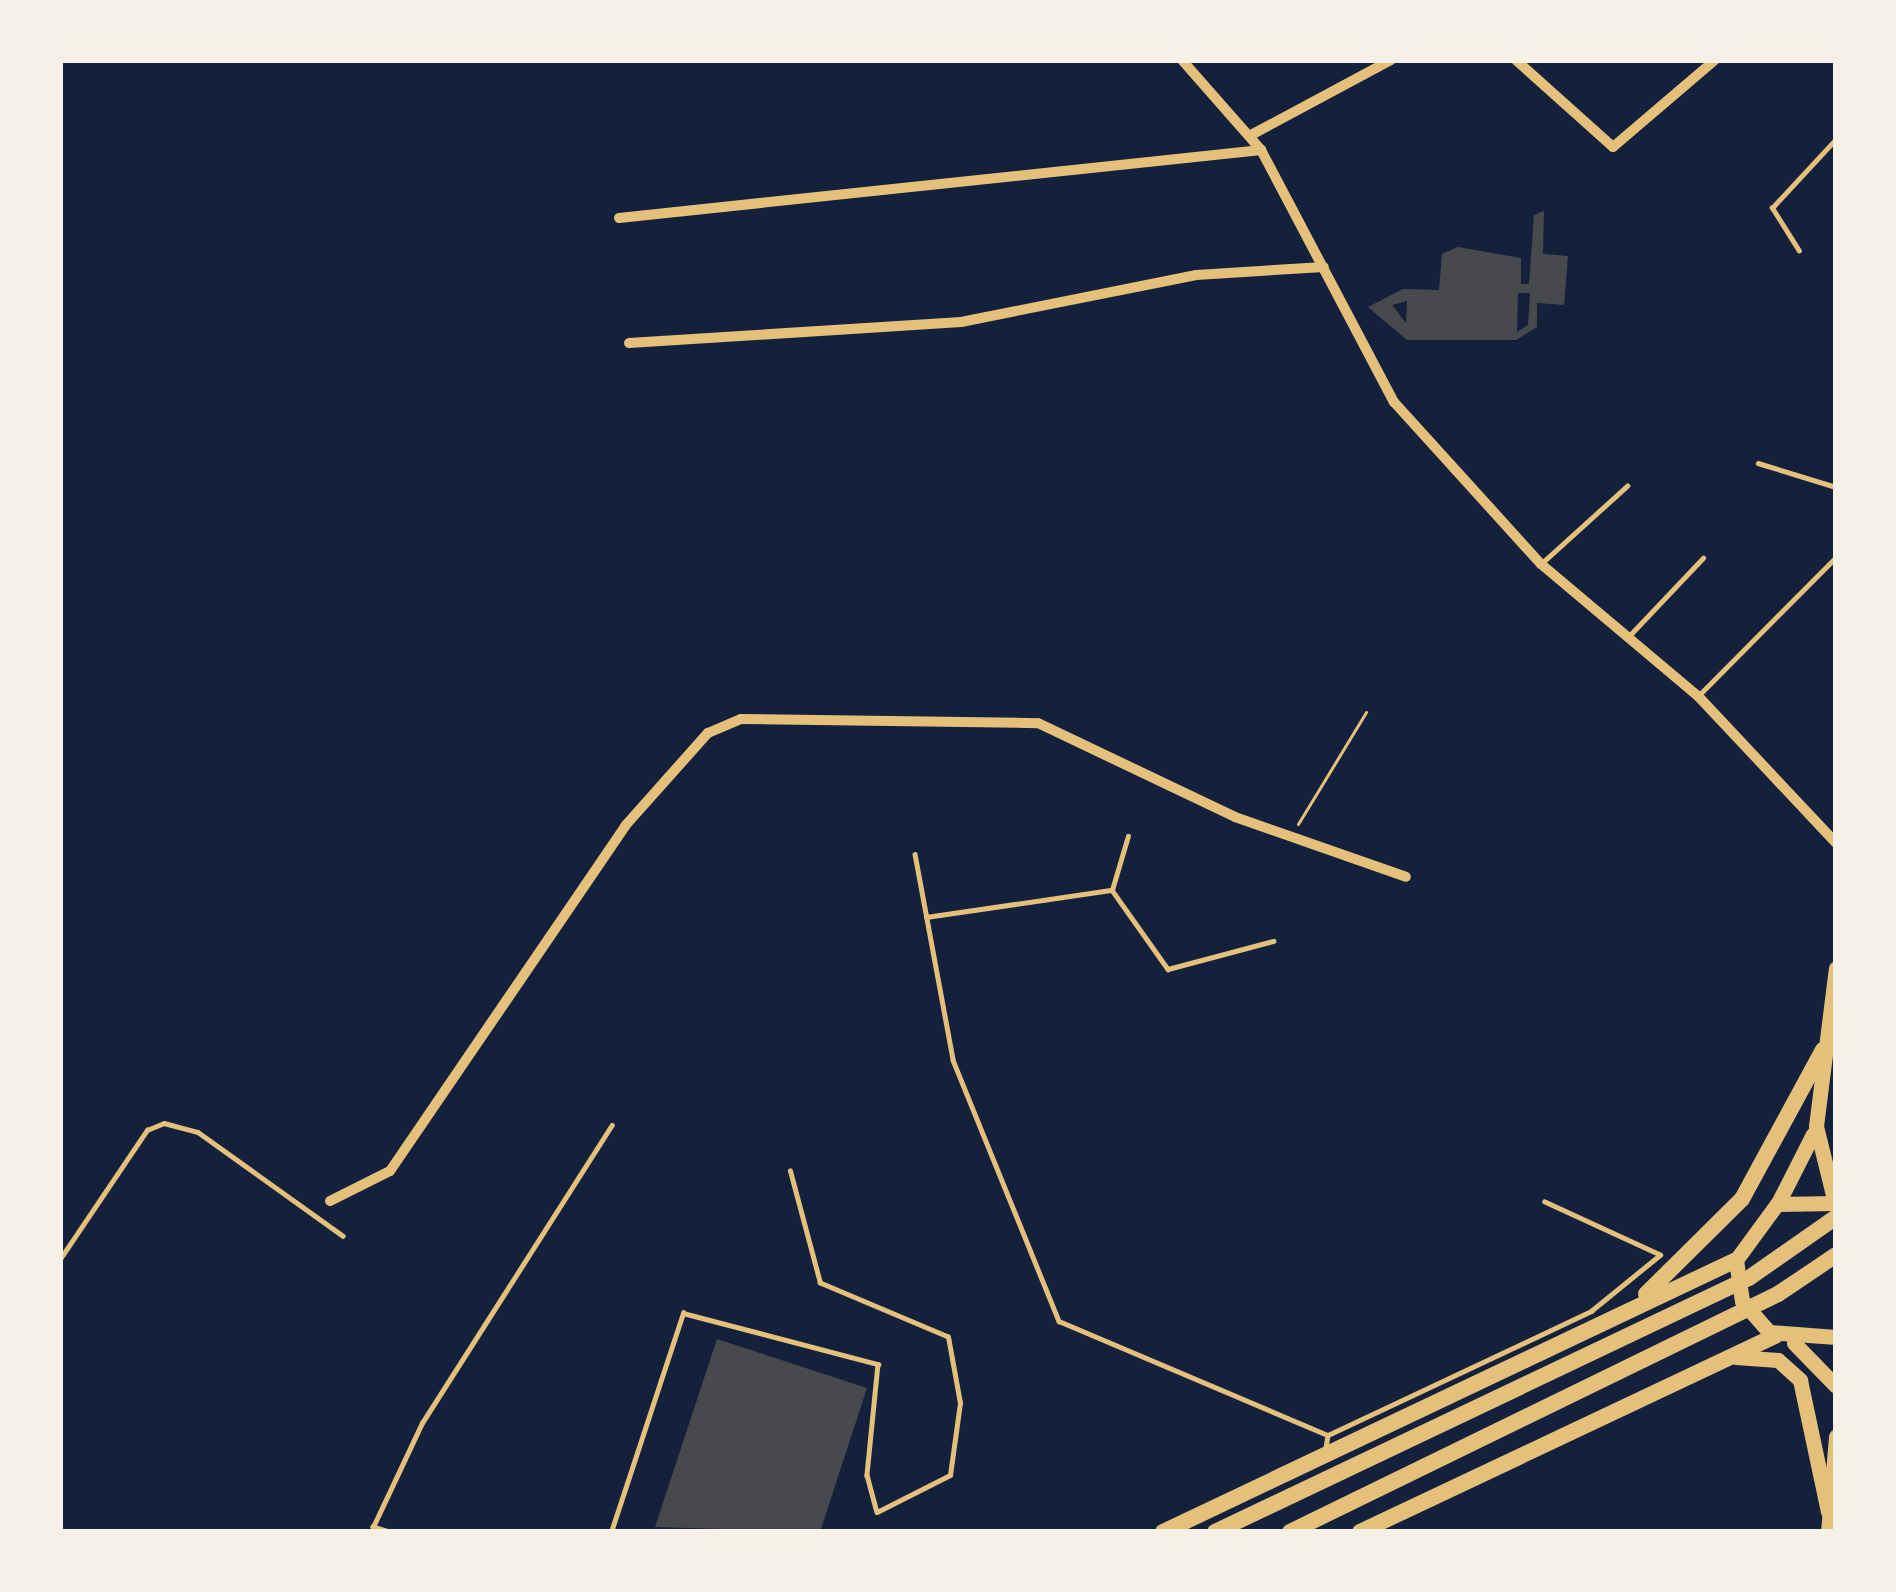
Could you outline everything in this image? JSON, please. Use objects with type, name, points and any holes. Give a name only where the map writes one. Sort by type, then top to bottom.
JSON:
[{"type":"highway","points":[[1578,1334],[1655,1289],[1718,1230],[1823,1050]]},
{"type":"highway","points":[[1215,1532],[1749,1278],[1836,1217]]},
{"type":"highway","points":[[1290,1532],[1476,1445],[1836,1256]]},
{"type":"highway","points":[[1163,1532],[1326,1444],[1736,1260]]},
{"type":"highway","points":[[1360,1532],[1722,1360],[1784,1338]]},
{"type":"main road","points":[[1777,1204],[1836,1203],[1816,1126],[1836,968]]},
{"type":"main road","points":[[1816,1126],[1777,1204],[1736,1260],[1742,1300],[1836,1386]]},
{"type":"main road","points":[[1784,1338],[1836,1337]]},
{"type":"main road","points":[[1722,1360],[1766,1355],[1800,1380],[1828,1512]]},
{"type":"main road","points":[[1828,1532],[1836,1436]]},
{"type":"street","points":[[1182,60],[1261,150],[1394,402],[1540,564],[1698,696],[1836,843]]},
{"type":"street","points":[[1251,135],[1370,66],[1391,60]]},
{"type":"street","points":[[1516,60],[1598,140],[1627,147],[1715,60]]},
{"type":"street","points":[[619,218],[1261,150]]},
{"type":"street","points":[[629,344],[961,322],[1196,275],[1324,267]]},
{"type":"street","points":[[330,1202],[390,1171],[625,826],[709,733],[751,717],[1038,723],[1291,836],[1406,877]]},
{"type":"street","points":[[1830,1003],[1836,982]]},
{"type":"lane","points":[[1798,250],[1772,208],[1810,180],[1836,140]]},
{"type":"lane","points":[[1758,464],[1836,487]]},
{"type":"lane","points":[[1540,564],[1627,486]]},
{"type":"lane","points":[[1698,696],[1836,557]]},
{"type":"lane","points":[[1626,639],[1703,558]]},
{"type":"lane","points":[[1112,890],[1128,836]]},
{"type":"lane","points":[[915,854],[952,1060],[1059,1321],[1326,1444],[1591,1311],[1660,1256],[1545,1202]]},
{"type":"lane","points":[[926,917],[1112,890]]},
{"type":"lane","points":[[1112,890],[1168,969],[1273,941]]},
{"type":"lane","points":[[60,1259],[148,1130],[164,1123],[198,1132],[343,1236]]},
{"type":"lane","points":[[389,1532],[373,1526],[422,1423],[523,1273],[565,1196],[612,1125]]},
{"type":"lane","points":[[611,1532],[683,1313],[878,1364],[867,1475],[877,1512],[950,1474],[960,1403],[948,1337],[820,1283],[790,1171]]},
{"type":"path","points":[[1291,836],[1366,712]]},
{"type":"building","points":[[1544,211],[1543,254],[1568,256],[1564,305],[1537,303],[1537,327],[1516,340],[1407,340],[1368,307],[1403,289],[1439,290],[1442,254],[1458,247],[1521,258],[1521,284],[1529,284],[1534,215]],"holes":[[[1518,293],[1530,293],[1528,325],[1517,332]],[[1407,301],[1406,323],[1392,305]]]},
{"type":"building","points":[[717,1339],[867,1388],[820,1532],[655,1527]]}]
